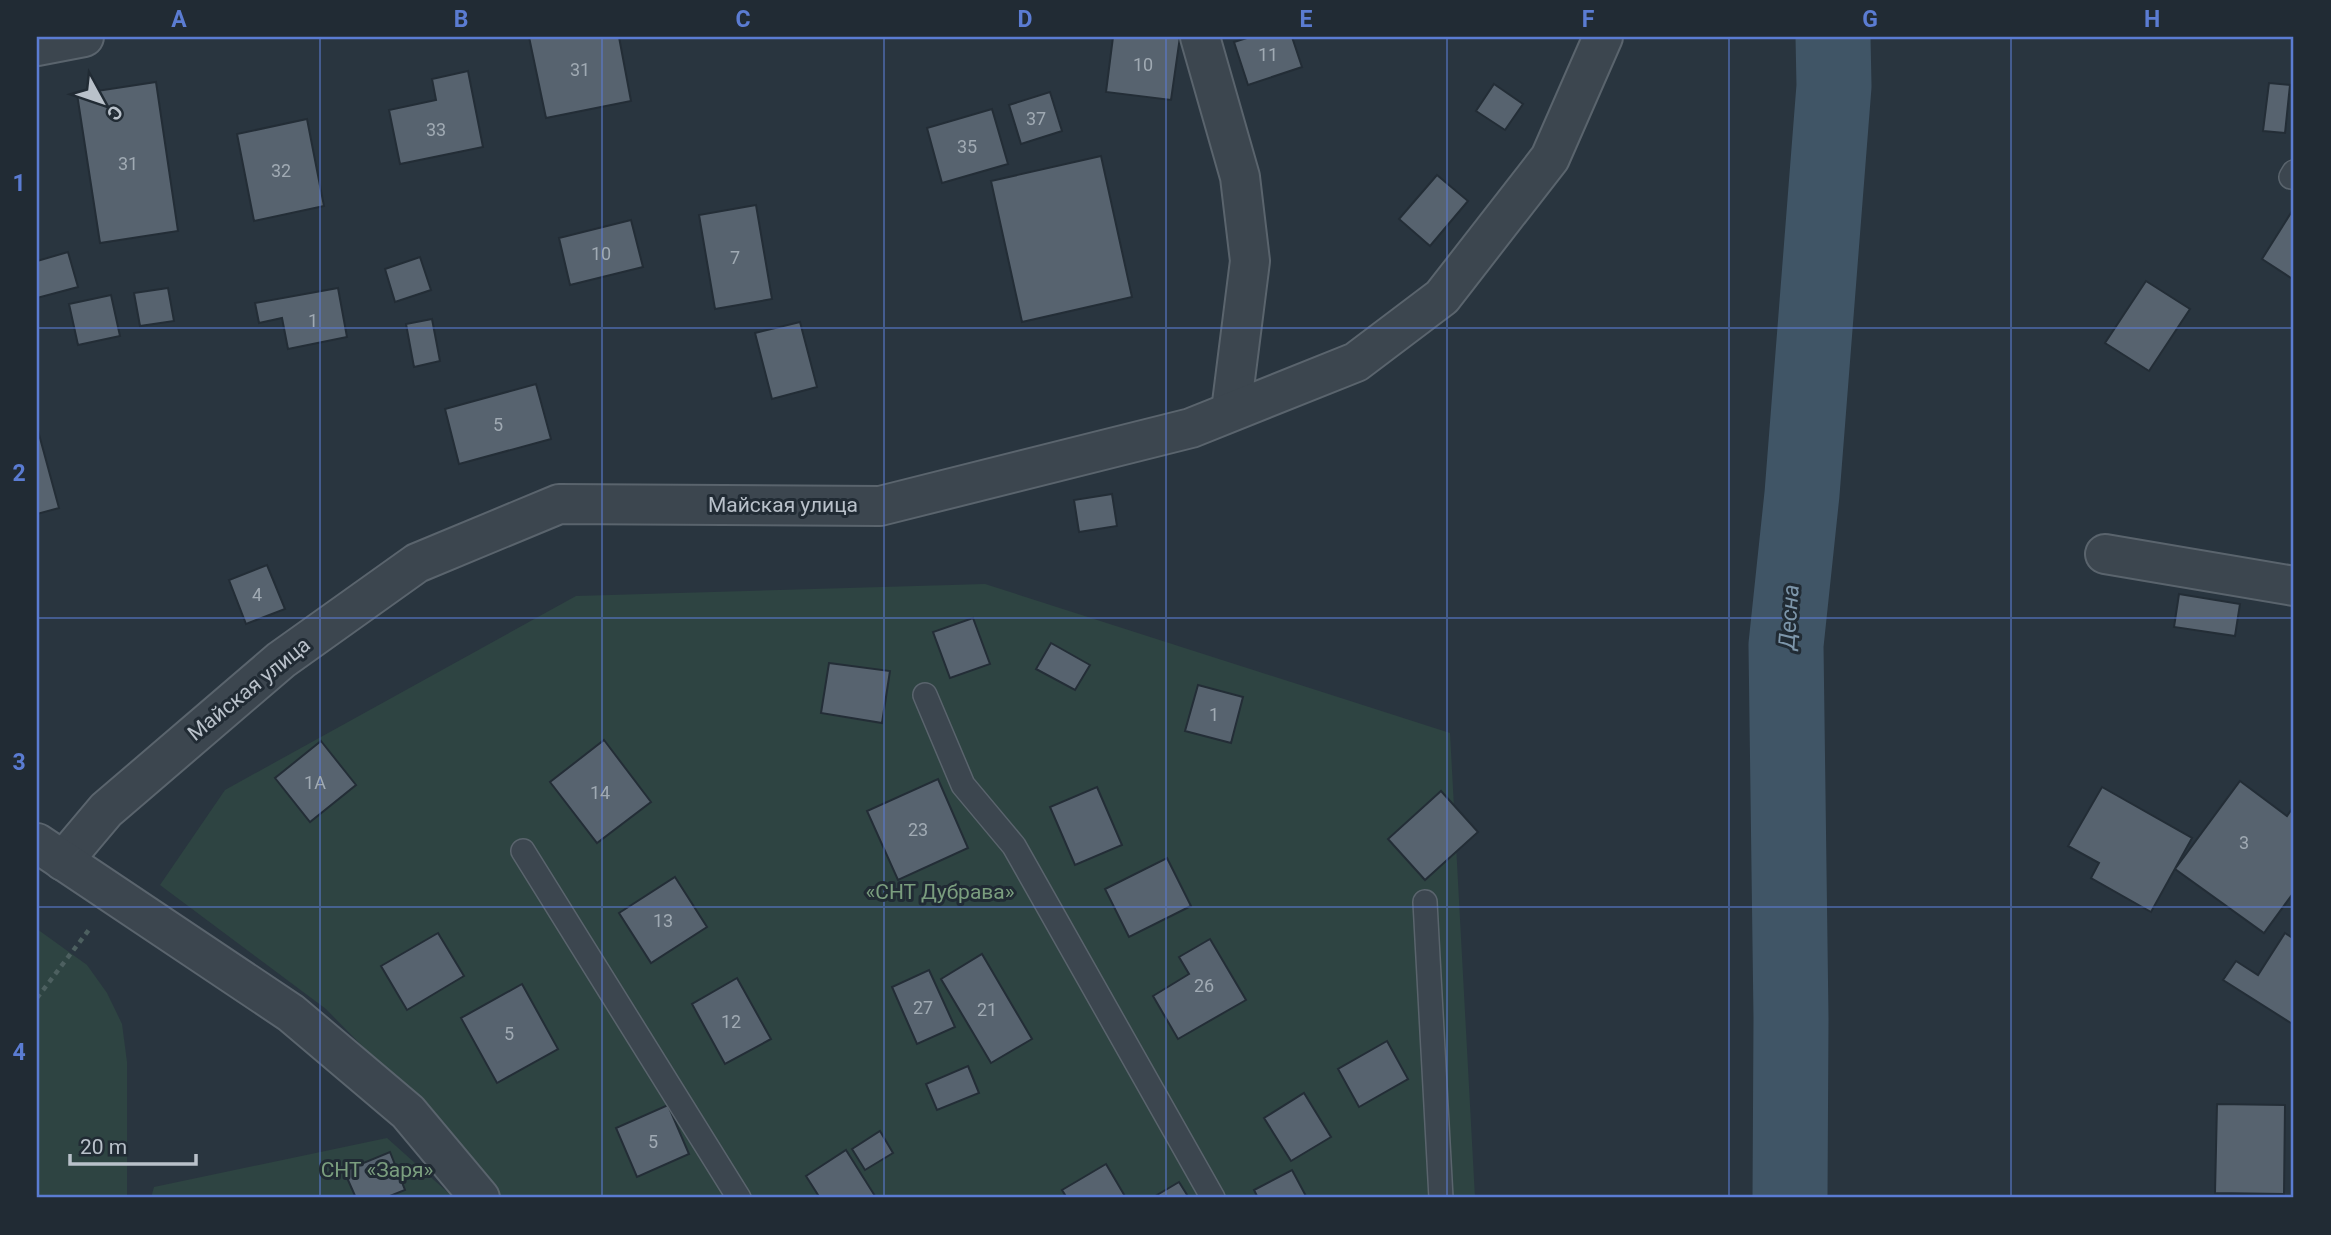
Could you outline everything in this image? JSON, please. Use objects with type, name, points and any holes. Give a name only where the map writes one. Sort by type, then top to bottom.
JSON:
[{"type":"street","points":[[37,46],[84,37]]},
{"type":"street","points":[[1200,37],[1240,177],[1250,261],[1231,411]]},
{"type":"street","name":"Майская улица","points":[[50,852],[106,810],[281,660],[417,564],[559,504],[880,506],[1191,428],[1356,362],[1442,297],[1550,158],[1602,37]]},
{"type":"street","points":[[2105,554],[2294,586]]},
{"type":"street","points":[[50,852],[291,1013],[408,1112],[480,1198]]},
{"type":"lane","points":[[925,695],[963,785],[1014,846],[1213,1198]]},
{"type":"lane","points":[[523,851],[739,1198]]},
{"type":"lane","points":[[1425,902],[1441,1198]]},
{"type":"path","points":[[37,998],[115,896]]},
{"type":"green space","name":"«СНТ Дубрава»","points":[[985,584],[1450,733],[1475,1198],[500,1198],[485,1172],[326,1009],[160,885],[225,790],[576,596]]},
{"type":"green space","points":[[37,929],[87,965],[107,993],[122,1024],[127,1062],[127,1198],[37,1198]]},
{"type":"green space","name":"СНТ «Заря»","points":[[387,1138],[454,1198],[151,1198],[154,1187]]},
{"type":"building","points":[[529,37],[619,37],[631,101],[546,118]]},
{"type":"building","points":[[1113,37],[1180,37],[1171,100],[1106,92]]},
{"type":"building","points":[[1250,37],[1292,37],[1302,67],[1248,85],[1234,42]]},
{"type":"building","points":[[468,71],[483,147],[400,164],[389,110],[436,100],[432,79]]},
{"type":"building","points":[[156,82],[178,231],[100,243],[77,94]]},
{"type":"building","points":[[2269,83],[2290,85],[2285,133],[2263,131]]},
{"type":"building","points":[[1494,84],[1523,104],[1505,130],[1476,111]]},
{"type":"building","points":[[1050,92],[1062,131],[1021,144],[1009,105]]},
{"type":"building","points":[[992,109],[1008,164],[942,183],[927,128]]},
{"type":"building","points":[[307,119],[324,206],[254,221],[237,134]]},
{"type":"building","points":[[1101,156],[1132,297],[1022,322],[991,181]]},
{"type":"building","points":[[1437,175],[1468,201],[1430,246],[1399,219]]},
{"type":"building","points":[[756,205],[772,299],[715,309],[699,215]]},
{"type":"building","points":[[2294,208],[2294,280],[2262,259]]},
{"type":"building","points":[[631,220],[643,267],[570,285],[559,238]]},
{"type":"building","points":[[68,252],[78,287],[37,298],[37,261]]},
{"type":"building","points":[[420,257],[431,290],[395,302],[385,269]]},
{"type":"building","points":[[2146,281],[2190,309],[2149,371],[2105,343]]},
{"type":"building","points":[[168,288],[174,321],[140,326],[134,293]]},
{"type":"building","points":[[338,288],[347,337],[288,349],[282,318],[259,323],[255,303]]},
{"type":"building","points":[[111,295],[120,336],[78,345],[69,304]]},
{"type":"building","points":[[432,319],[440,361],[414,367],[406,324]]},
{"type":"building","points":[[800,322],[817,387],[772,399],[755,333]]},
{"type":"building","points":[[536,384],[551,439],[459,464],[445,409]]},
{"type":"building","points":[[37,427],[59,508],[37,514]]},
{"type":"building","points":[[1112,494],[1117,526],[1079,532],[1074,500]]},
{"type":"building","points":[[267,565],[285,609],[246,624],[229,580]]},
{"type":"building","points":[[2179,594],[2240,604],[2235,636],[2174,627]]},
{"type":"building","points":[[973,618],[990,664],[950,678],[933,632]]},
{"type":"building","points":[[1051,643],[1090,665],[1075,690],[1036,669]]},
{"type":"building","points":[[829,663],[890,671],[882,723],[821,713]]},
{"type":"building","points":[[1198,685],[1243,697],[1231,743],[1185,731]]},
{"type":"building","points":[[604,740],[651,802],[597,843],[550,782]]},
{"type":"building","points":[[321,741],[356,785],[310,822],[275,778]]},
{"type":"building","points":[[938,779],[968,848],[898,880],[867,811]]},
{"type":"building","points":[[2240,781],[2287,816],[2294,806],[2294,892],[2264,933],[2175,869]]},
{"type":"building","points":[[1097,787],[1122,845],[1075,865],[1050,807]]},
{"type":"building","points":[[2102,787],[2192,838],[2151,912],[2091,878],[2099,863],[2068,846]]},
{"type":"building","points":[[1441,791],[1478,832],[1425,880],[1388,839]]},
{"type":"building","points":[[1167,858],[1191,906],[1129,937],[1105,889]]},
{"type":"building","points":[[675,877],[707,927],[651,963],[619,913]]},
{"type":"building","points":[[438,933],[464,976],[407,1010],[381,966]]},
{"type":"building","points":[[2285,933],[2294,939],[2294,1025],[2223,980],[2236,961],[2258,975]]},
{"type":"building","points":[[1210,939],[1246,1000],[1178,1039],[1153,996],[1189,974],[1179,957]]},
{"type":"building","points":[[982,954],[1032,1039],[991,1063],[941,979]]},
{"type":"building","points":[[929,970],[955,1027],[917,1044],[892,987]]},
{"type":"building","points":[[737,978],[771,1039],[725,1064],[692,1004]]},
{"type":"building","points":[[522,984],[558,1049],[497,1083],[461,1018]]},
{"type":"building","points":[[1387,1041],[1408,1079],[1359,1107],[1338,1069]]},
{"type":"building","points":[[968,1066],[979,1093],[937,1110],[926,1084]]},
{"type":"building","points":[[1304,1093],[1331,1137],[1291,1161],[1264,1118]]},
{"type":"building","points":[[2217,1104],[2285,1105],[2284,1194],[2215,1193]]},
{"type":"building","points":[[668,1105],[689,1154],[637,1177],[616,1128]]},
{"type":"building","points":[[880,1131],[893,1153],[865,1170],[852,1149]]},
{"type":"building","points":[[846,1150],[875,1196],[820,1198],[806,1176]]},
{"type":"building","points":[[390,1152],[405,1190],[385,1198],[356,1198],[344,1171]]},
{"type":"building","points":[[1106,1164],[1126,1198],[1067,1198],[1062,1190]]},
{"type":"building","points":[[1292,1170],[1307,1198],[1258,1198],[1254,1190]]},
{"type":"building","points":[[1179,1182],[1189,1198],[1152,1198]]},
{"type":"waterway","name":"Десна","points":[[1790,1198],[1791,1018],[1786,645],[1802,494],[1834,86],[1833,37]]}]
